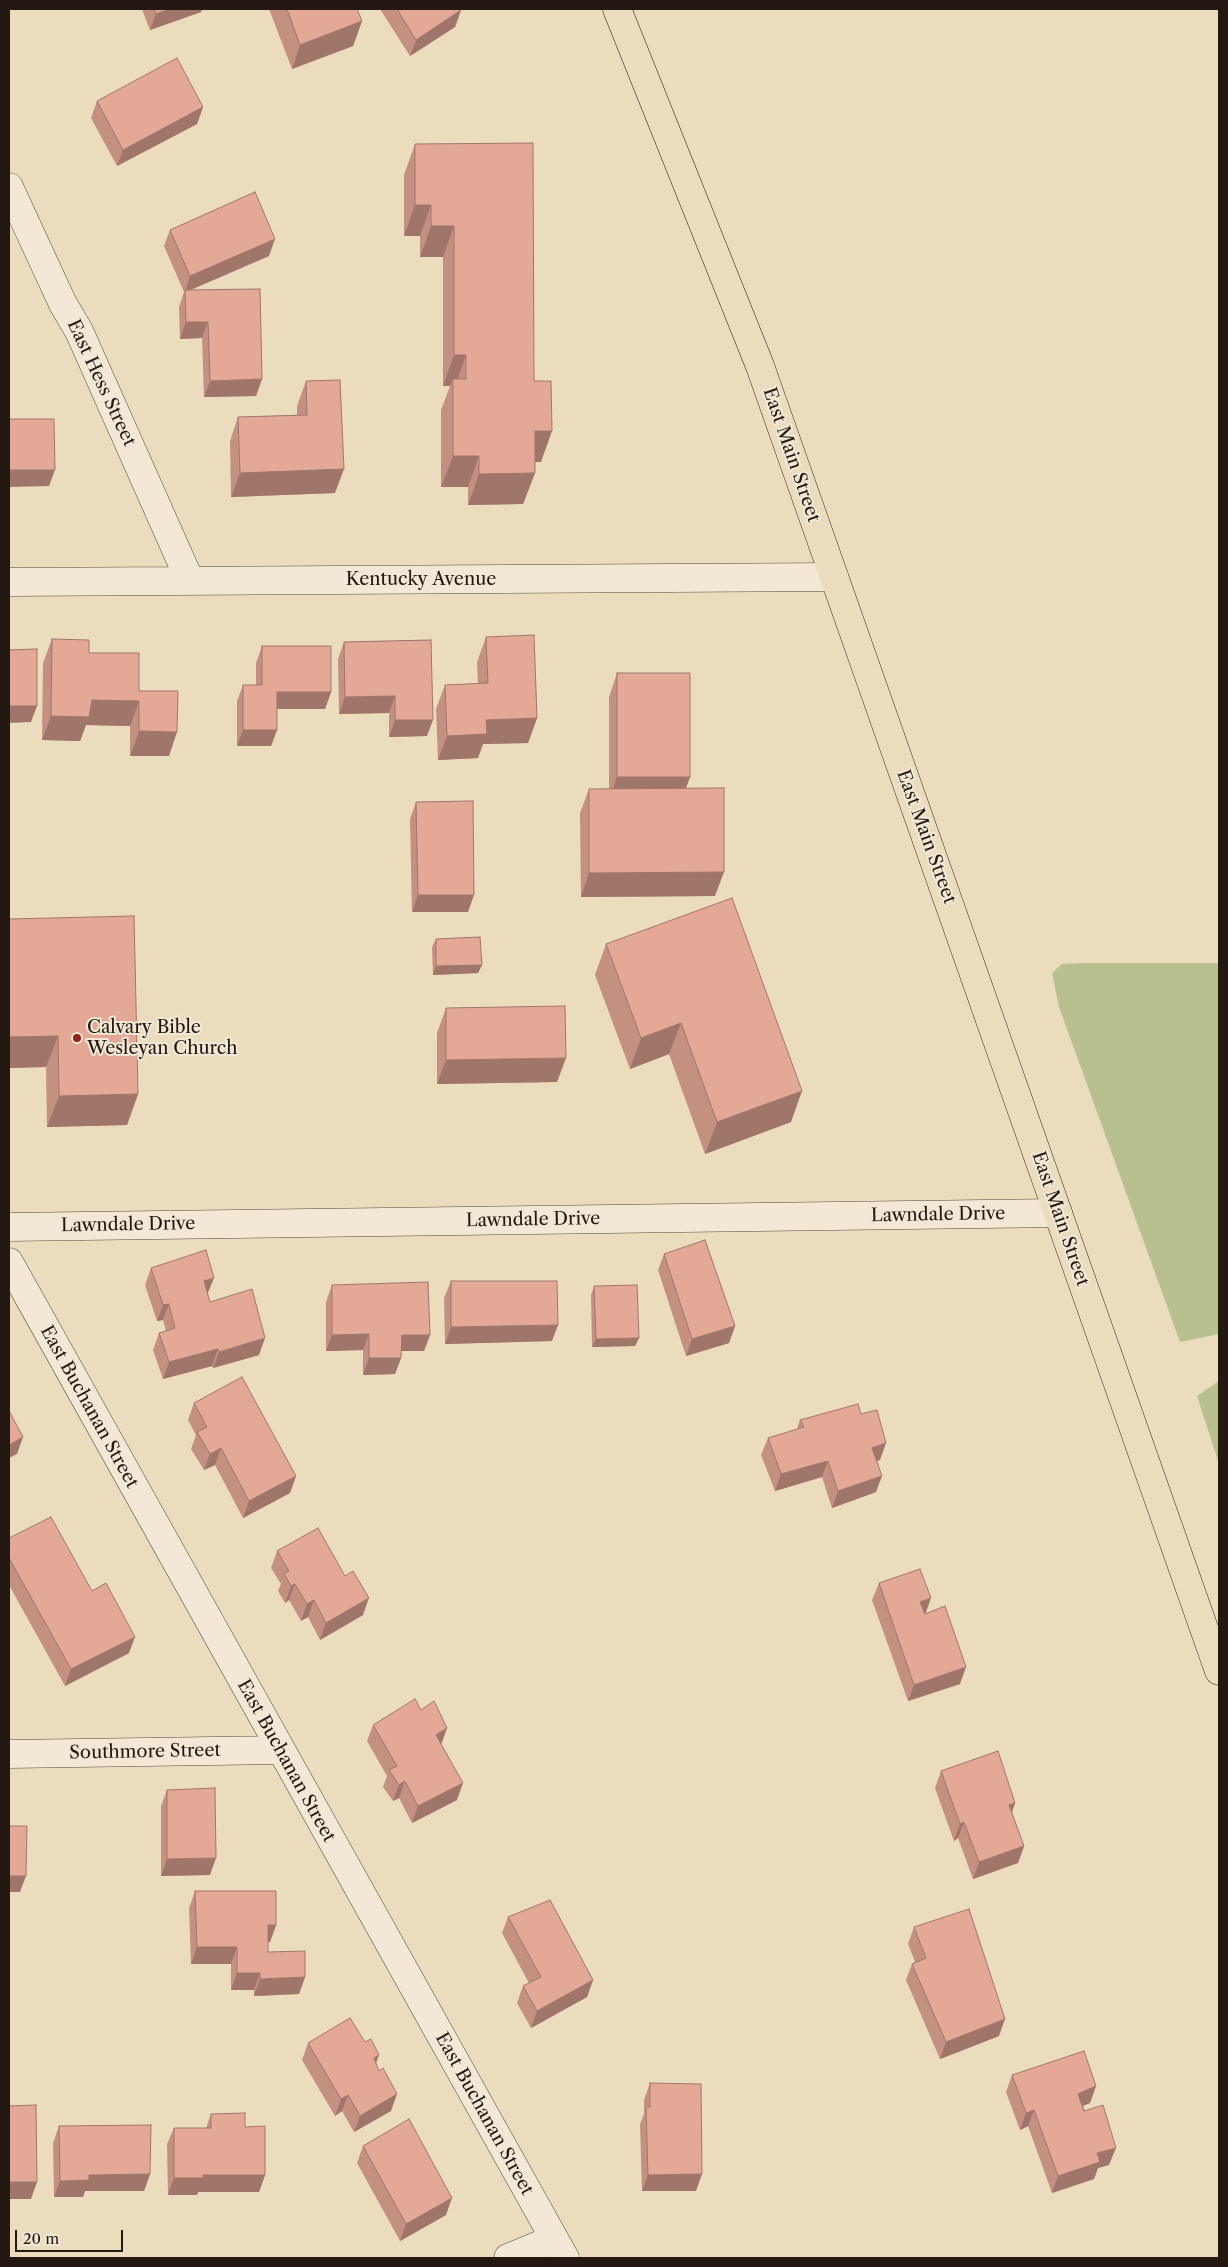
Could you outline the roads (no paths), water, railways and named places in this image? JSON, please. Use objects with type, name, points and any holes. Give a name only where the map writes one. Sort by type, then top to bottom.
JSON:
[{"type":"main road","name":"East Main Street","points":[[617,9],[760,366],[1219,1672]]},
{"type":"street","name":"East Hess Street","points":[[9,187],[63,304],[79,332],[190,581]]},
{"type":"street","name":"Kentucky Avenue","points":[[9,582],[834,577]]},
{"type":"street","name":"Lawndale Drive","points":[[9,1227],[1058,1213]]},
{"type":"street","name":"East Buchanan Street","points":[[9,1262],[560,2249]]},
{"type":"street","name":"Southmore Street","points":[[9,1754],[280,1750]]},
{"type":"street","points":[[508,2258],[560,2249]]},
{"type":"place","name":"Calvary Bible Wesleyan Church","points":[[77,1038]]}]
